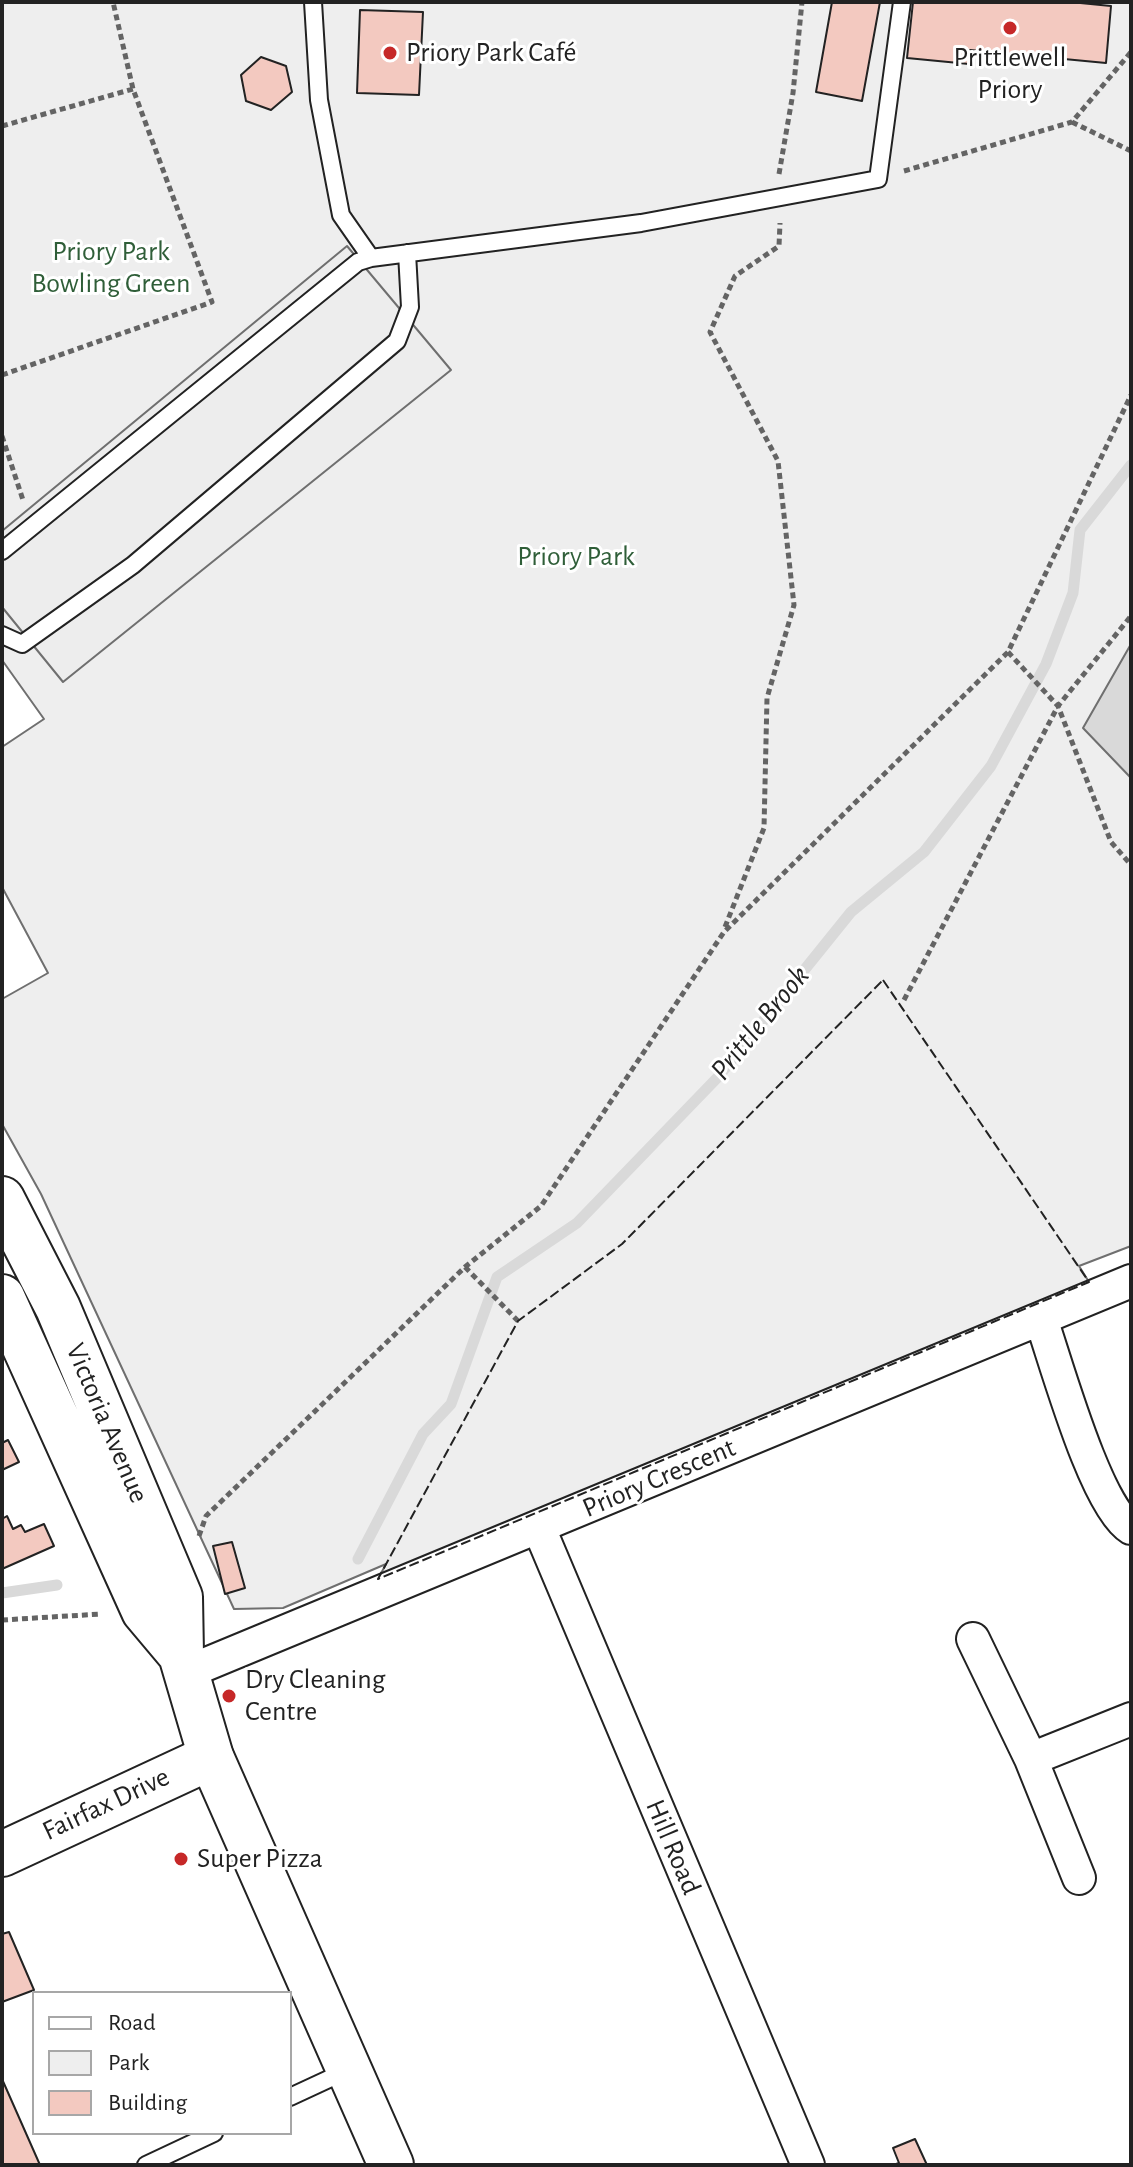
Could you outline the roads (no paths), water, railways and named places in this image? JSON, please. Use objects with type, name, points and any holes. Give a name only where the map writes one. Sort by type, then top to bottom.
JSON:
[{"type":"main road","name":"Victoria Avenue","points":[[2,1199],[58,1308],[183,1664],[211,1757],[391,2165]]},
{"type":"main road","name":"Victoria Avenue","points":[[2,1297],[162,1604]]},
{"type":"main road","name":"Fairfax Drive","points":[[2,1854],[211,1757]]},
{"type":"street","name":"Priory Crescent","points":[[183,1664],[539,1528],[1131,1281]]},
{"type":"street","points":[[1041,1319],[1098,1481],[1122,1523],[1131,1528]]},
{"type":"street","name":"Hill Road","points":[[539,1528],[808,2165]]},
{"type":"street","points":[[973,1639],[1031,1759],[1079,1878]]},
{"type":"street","points":[[1031,1759],[1131,1719]]},
{"type":"lane","points":[[313,2],[319,100],[341,215],[371,258]]},
{"type":"lane","points":[[2,551],[358,262],[641,223],[878,179],[902,2]]},
{"type":"lane","points":[[2,635],[22,644],[133,565],[397,341],[410,307],[407,253]]},
{"type":"lane","points":[[292,2096],[347,2070]]},
{"type":"lane","points":[[146,2165],[210,2135]]},
{"type":"waterway","name":"Prittle Brook","points":[[358,1559],[423,1434],[451,1404],[497,1277],[577,1223],[718,1077],[851,912],[924,852],[991,766],[1046,664],[1073,593],[1080,530],[1131,465]]},
{"type":"waterway","name":"Prittle Brook","points":[[2,1593],[57,1585]]},
{"type":"place","name":"Prittlewell Priory","points":[[1010,28]]},
{"type":"place","name":"Priory Park Café","points":[[390,53]]},
{"type":"place","name":"Dry Cleaning Centre","points":[[229,1696]]},
{"type":"place","name":"Super Pizza","points":[[181,1859]]},
{"type":"park label","name":"Priory Park Bowling Green","points":[[111,268]]},
{"type":"park label","name":"Priory Park","points":[[576,557]]}]
